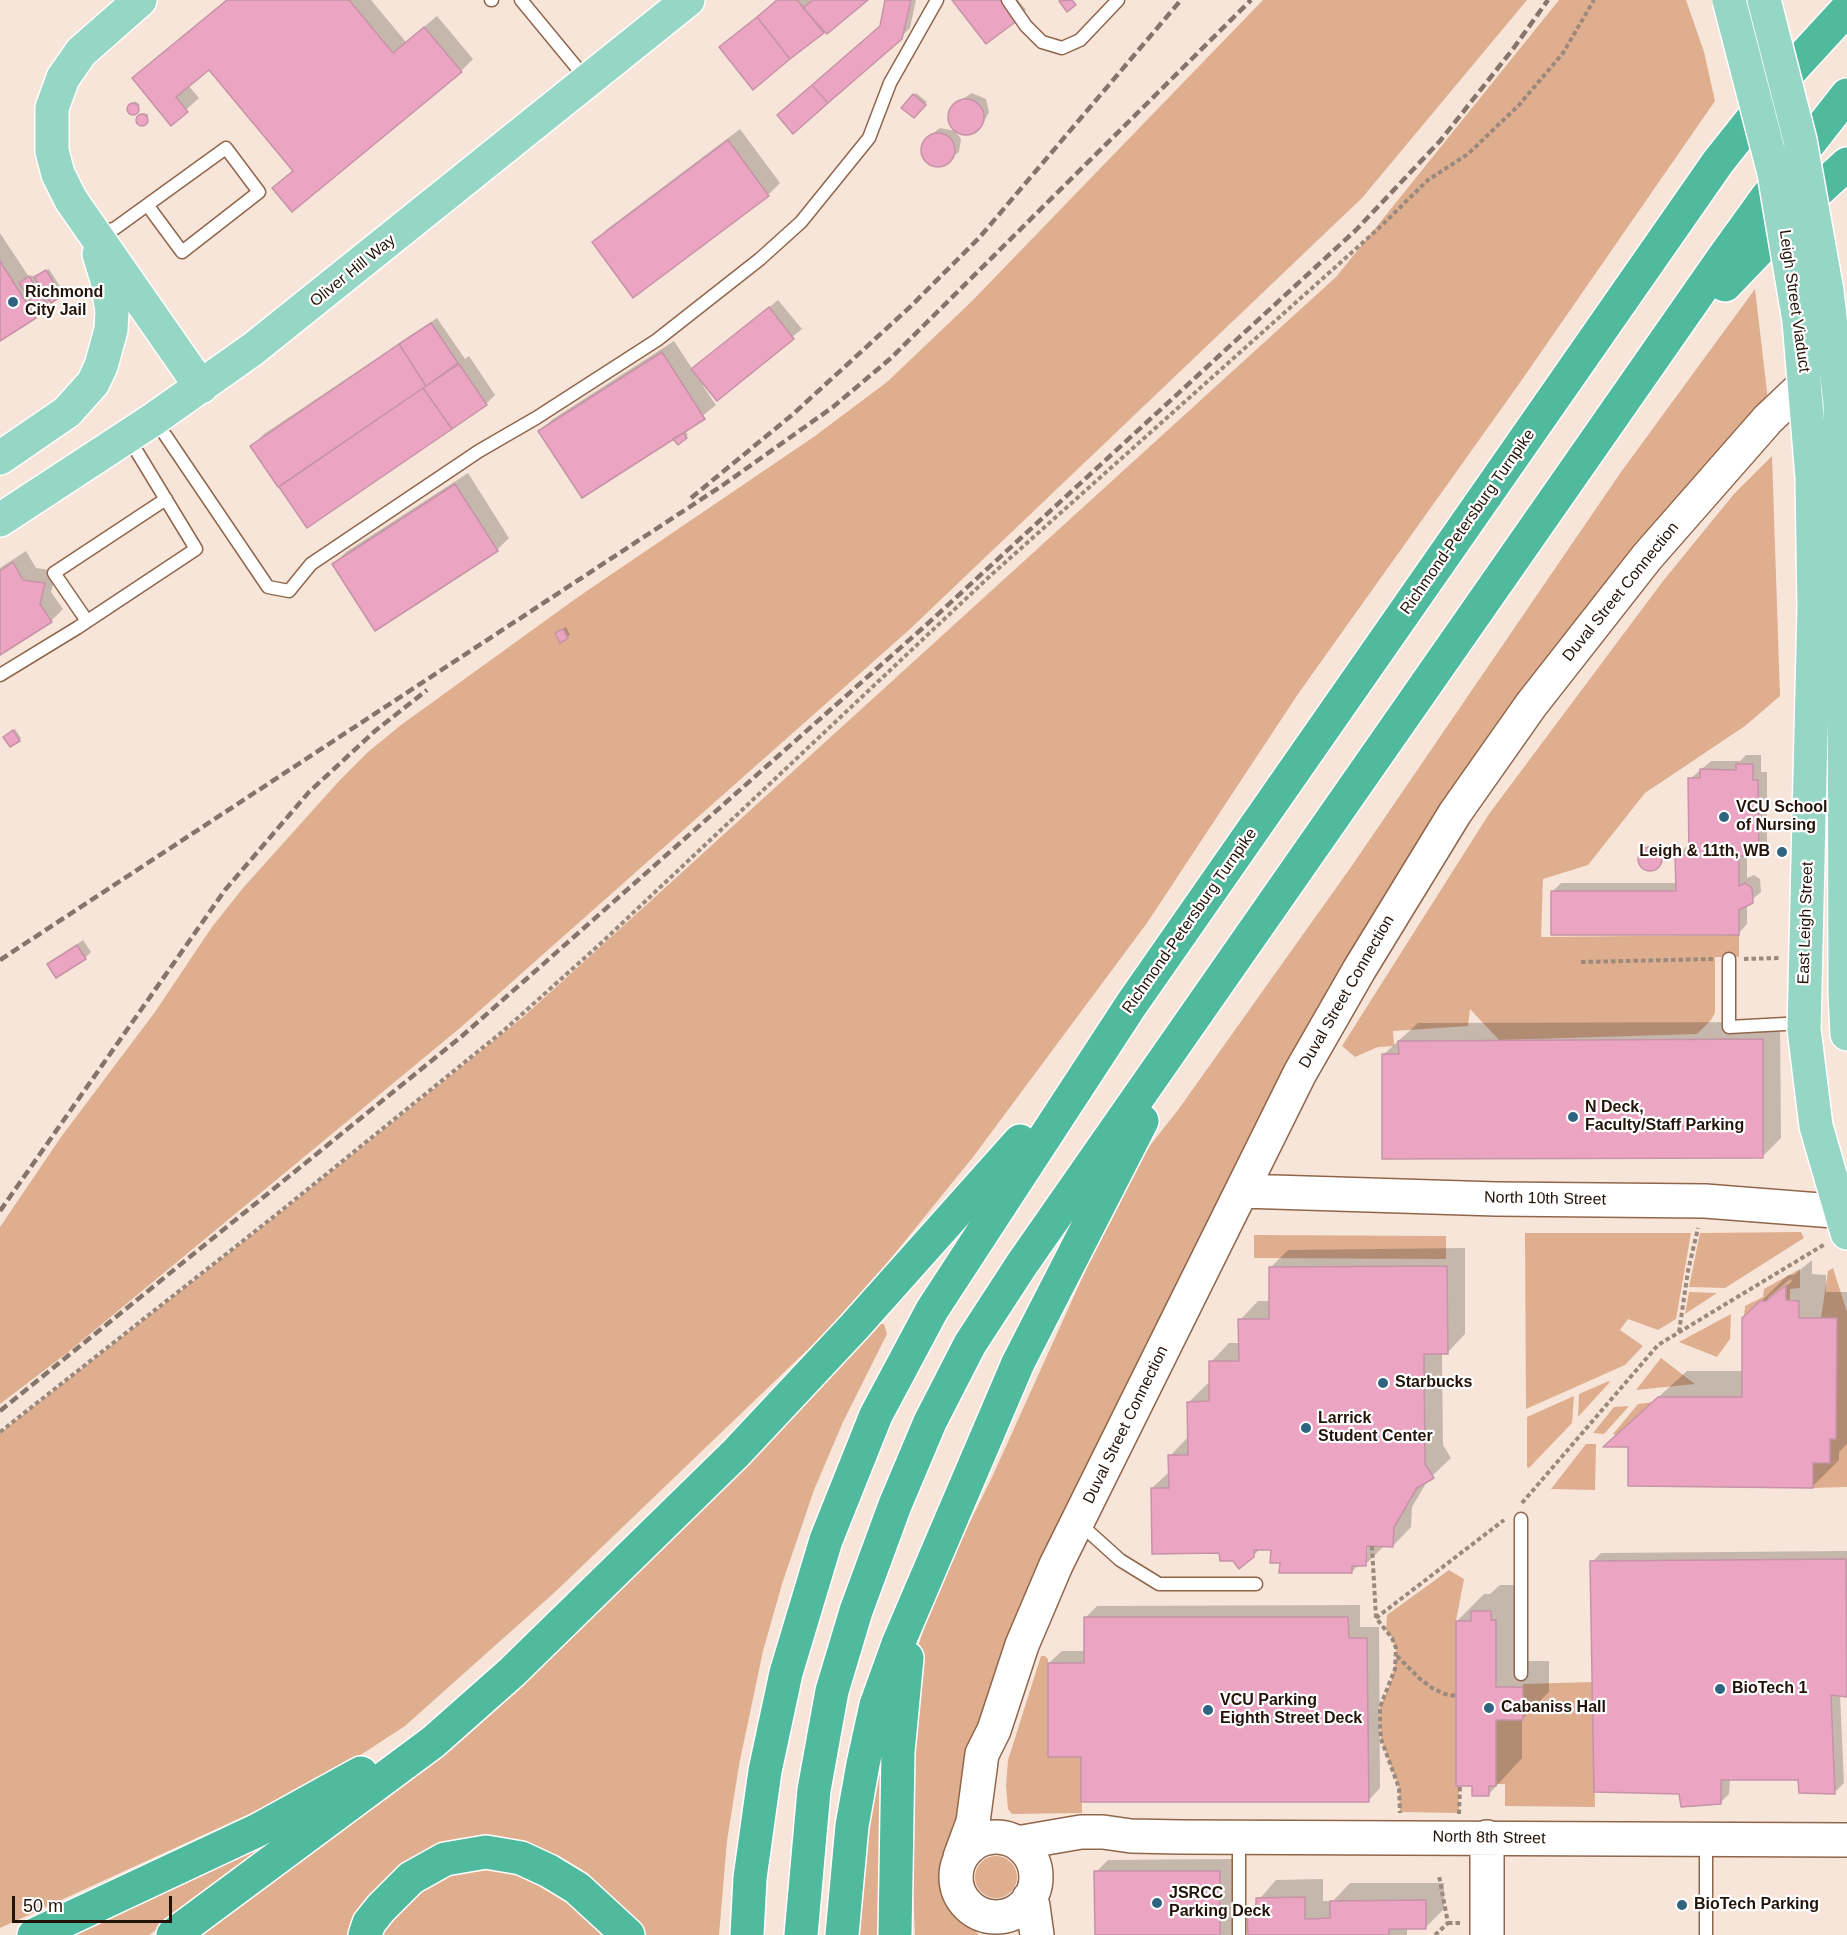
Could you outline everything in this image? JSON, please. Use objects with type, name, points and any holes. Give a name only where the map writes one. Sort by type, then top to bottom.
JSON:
[{"type":"highway","name":"Richmond-Petersburg Turnpike","points":[[747,1935],[750,1878],[765,1771],[786,1673],[826,1540],[876,1415],[932,1310],[1131,1005],[1718,162],[1791,70],[1847,9]]},
{"type":"highway","points":[[801,1935],[814,1790],[832,1691],[856,1611],[895,1505],[930,1422],[970,1344],[1022,1264],[1767,197],[1847,95]]},
{"type":"highway","points":[[1628,398],[1738,270],[1797,210],[1847,164]]},
{"type":"highway","points":[[173,1935],[424,1749],[512,1672],[736,1453],[854,1327],[979,1190],[1131,1005]]},
{"type":"highway","points":[[842,1935],[852,1826],[876,1705],[920,1586],[1018,1364],[1190,1026]]},
{"type":"highway","points":[[895,1935],[900,1714],[920,1586]]},
{"type":"highway","points":[[34,1935],[306,1806],[369,1768],[512,1672]]},
{"type":"highway","points":[[365,1935],[369,1923],[381,1908],[411,1878],[445,1858],[486,1852],[521,1858],[577,1888],[628,1935]]},
{"type":"main road","points":[[140,0],[81,52],[63,78],[52,108],[52,152],[58,174],[71,200],[201,387]]},
{"type":"main road","name":"Oliver Hill Way","points":[[0,520],[201,387],[304,311],[688,0]]},
{"type":"main road","name":"Leigh Street Viaduct","points":[[1730,0],[1774,173],[1798,321],[1812,477],[1829,607]]},
{"type":"main road","name":"Leigh Street Viaduct","points":[[1764,0],[1800,140],[1827,291],[1840,403],[1829,607]]},
{"type":"main road","points":[[0,458],[67,412],[93,383],[101,366],[111,330],[112,311],[107,280],[93,232]]},
{"type":"main road","points":[[1829,607],[1846,895],[1847,1034]]},
{"type":"main road","name":"East Leigh Street","points":[[1829,607],[1807,894],[1804,1023],[1808,1076],[1816,1126],[1845,1222]]},
{"type":"street","name":"Duval Street Connection","points":[[960,1857],[973,1822],[982,1754],[994,1730],[1022,1645],[1078,1523],[1300,1073],[1359,970],[1455,813],[1531,705],[1647,557],[1768,419],[1820,369],[1847,348]]},
{"type":"street","points":[[1807,894],[1846,895]]},
{"type":"street","name":"North 10th Street","points":[[1242,1191],[1496,1199],[1705,1201],[1845,1222]]},
{"type":"street","name":"Duval Street Connection","points":[[994,1730],[990,1762],[990,1793],[1008,1840]]},
{"type":"street","name":"North 8th Street","points":[[1008,1840],[1081,1832],[1131,1836],[1847,1840]]},
{"type":"street","name":"North 8th Street","points":[[1032,1887],[1062,1856],[1102,1841],[1131,1836]]},
{"type":"street","points":[[1475,1929],[1487,1838]]},
{"type":"street","points":[[1032,1887],[1018,1910],[999,1926],[969,1906],[961,1896],[956,1883],[956,1870],[960,1857],[980,1840],[1008,1840],[1027,1852],[1032,1887],[1037,1935]]},
{"type":"lane","points":[[521,0],[588,81]]},
{"type":"lane","points":[[141,428],[267,587],[289,591],[311,564],[478,451],[565,401],[657,340],[760,259],[801,222],[869,138],[890,83],[937,0]]},
{"type":"lane","points":[[1008,0],[1026,26],[1042,42],[1062,48],[1080,40],[1118,0]]},
{"type":"lane","points":[[93,232],[114,229],[226,148],[259,192],[182,252],[148,206]]},
{"type":"lane","points":[[0,675],[196,549],[166,499],[141,428]]},
{"type":"lane","points":[[87,621],[54,573],[166,499]]},
{"type":"lane","points":[[1729,959],[1729,1027],[1804,1023]]},
{"type":"lane","points":[[1517,1516],[1521,1674]]},
{"type":"lane","points":[[1078,1523],[1120,1560],[1159,1584],[1257,1584]]},
{"type":"lane","points":[[1239,1836],[1239,1935]]},
{"type":"lane","points":[[1706,1840],[1706,1935]]},
{"type":"path","points":[[0,1432],[493,1039],[599,945],[991,575],[1379,228],[1428,180],[1468,154],[1520,105],[1556,61],[1594,0]]},
{"type":"path","points":[[1581,962],[1786,958]]},
{"type":"path","points":[[1520,1505],[1658,1346],[1845,1222]]},
{"type":"path","points":[[1679,1333],[1688,1271],[1698,1228]]},
{"type":"path","points":[[1376,1618],[1517,1516]]},
{"type":"path","points":[[1372,1546],[1376,1618],[1392,1638],[1397,1655],[1405,1666],[1432,1688],[1456,1696]]},
{"type":"path","points":[[1397,1655],[1391,1682],[1380,1707],[1380,1725],[1381,1739],[1399,1788],[1400,1837]]},
{"type":"path","points":[[1459,1817],[1460,1786]]},
{"type":"path","points":[[1439,1876],[1448,1923]]},
{"type":"path","points":[[1448,1923],[1475,1929]]},
{"type":"path","points":[[1435,1935],[1448,1923]]},
{"type":"shaded area","points":[[1263,0],[1527,0],[1362,198],[909,630],[460,1028],[67,1353],[0,1404],[0,1227],[61,1137],[155,1012],[212,927],[243,888],[339,781],[368,752],[401,725],[578,597],[815,436],[887,382],[971,302]]},
{"type":"shaded area","points":[[1559,0],[1686,0],[1704,52],[1715,101],[1519,384],[1298,694],[1147,923],[973,1157],[850,1309],[555,1592],[405,1726],[319,1782],[0,1928],[0,1433],[275,1217],[522,1018],[1336,277]]},
{"type":"shaded area","points":[[1755,289],[1768,400],[1406,865],[967,1788],[944,1884],[945,1894],[951,1906],[979,1935],[915,1935],[911,1845],[917,1650],[935,1593],[993,1475],[1107,1223],[1141,1157],[1178,1110],[1351,867],[1621,472]]},
{"type":"shaded area","points":[[1772,456],[1780,696],[1745,726],[1645,793],[1588,865],[1543,879],[1541,937],[1739,935],[1739,957],[1715,957],[1715,1013],[1711,1020],[1697,1034],[1499,1040],[1470,1009],[1468,1026],[1393,1031],[1394,1046],[1378,1047],[1355,1057],[1342,1046],[1489,814],[1663,581],[1734,494]]},
{"type":"shaded area","points":[[1801,1232],[1804,1238],[1725,1288],[1689,1287],[1700,1233]]},
{"type":"shaded area","points":[[1525,1233],[1691,1233],[1676,1319],[1658,1330],[1628,1319],[1620,1330],[1643,1346],[1625,1365],[1526,1409]]},
{"type":"shaded area","points":[[1254,1235],[1446,1236],[1446,1259],[1254,1258]]},
{"type":"shaded area","points":[[1833,1268],[1847,1312],[1847,1487],[1813,1488],[1813,1463],[1830,1463],[1821,1318],[1828,1271]]},
{"type":"shaded area","points":[[1800,1269],[1800,1288],[1790,1289],[1790,1301],[1786,1300],[1785,1285],[1766,1301],[1760,1301],[1744,1316],[1745,1306],[1763,1297],[1764,1289]]},
{"type":"shaded area","points":[[1689,1292],[1717,1293],[1685,1314]]},
{"type":"shaded area","points":[[1731,1314],[1730,1339],[1717,1357],[1679,1342]]},
{"type":"shaded area","points":[[878,1324],[884,1324],[887,1334],[843,1422],[814,1490],[782,1584],[763,1651],[739,1765],[727,1841],[719,1935],[639,1935],[483,1845],[354,1935],[188,1935],[287,1862]]},
{"type":"shaded area","points":[[1661,1358],[1695,1384],[1636,1390]]},
{"type":"shaded area","points":[[1610,1382],[1578,1417],[1579,1394]]},
{"type":"shaded area","points":[[1574,1396],[1572,1423],[1529,1468],[1527,1467],[1527,1417]]},
{"type":"shaded area","points":[[1654,1402],[1616,1435],[1613,1434],[1638,1404]]},
{"type":"shaded area","points":[[1629,1406],[1604,1434],[1593,1433],[1614,1407]]},
{"type":"shaded area","points":[[1586,1444],[1596,1444],[1595,1490],[1551,1489]]},
{"type":"shaded area","points":[[1449,1570],[1464,1579],[1456,1621],[1459,1813],[1400,1812],[1399,1788],[1381,1739],[1380,1725],[1380,1707],[1391,1682],[1397,1655],[1392,1638],[1386,1630],[1387,1615]]},
{"type":"shaded area","points":[[1041,1656],[1048,1659],[1048,1757],[1081,1757],[1082,1813],[1012,1814],[1008,1809],[1006,1786],[1008,1760]]},
{"type":"shaded area","points":[[1593,1682],[1595,1807],[1505,1806],[1505,1784],[1496,1784],[1496,1720],[1523,1720],[1523,1684]]},
{"type":"shaded area","points":[[890,1690],[887,1935],[851,1935]]},
{"type":"shaded area","points":[[290,1832],[149,1935],[58,1935]]},
{"type":"shaded area","points":[[996,1856],[1011,1862],[1017,1877],[1011,1892],[996,1898],[981,1892],[975,1877],[981,1862]]},
{"type":"shaded area","points":[[499,1867],[556,1889],[611,1935],[380,1935],[401,1901],[457,1869]]},
{"type":"building","points":[[227,0],[349,0],[393,53],[424,27],[462,72],[292,212],[272,188],[293,171],[209,70],[176,97],[188,112],[171,126],[132,78]]},
{"type":"building","points":[[777,0],[797,0],[824,33],[790,59],[757,17]]},
{"type":"building","points":[[813,0],[868,0],[827,34],[803,8]]},
{"type":"building","points":[[885,0],[911,0],[902,39],[828,103],[812,85],[880,26]]},
{"type":"building","points":[[952,0],[1003,0],[1018,20],[986,44]]},
{"type":"building","points":[[1072,0],[1076,5],[1067,12],[1059,1]]},
{"type":"building","points":[[757,17],[790,59],[753,90],[719,47]]},
{"type":"building","points":[[812,85],[828,103],[793,134],[777,115]]},
{"type":"building","points":[[913,94],[926,105],[914,118],[901,108]]},
{"type":"building","points":[[966,99],[979,104],[984,117],[979,130],[966,135],[953,130],[948,117],[953,104]]},
{"type":"building","points":[[135,103],[139,109],[135,115],[131,115],[127,107]]},
{"type":"building","points":[[144,114],[148,120],[144,126],[140,126],[136,118]]},
{"type":"building","points":[[938,133],[950,138],[955,150],[950,162],[938,167],[926,162],[921,150],[926,138]]},
{"type":"building","points":[[728,140],[769,196],[633,298],[592,242]]},
{"type":"building","name":"Richmond City Jail","points":[[0,261],[36,318],[0,341]]},
{"type":"building","points":[[46,270],[62,296],[51,303],[34,277]]},
{"type":"building","points":[[29,276],[48,305],[38,311],[19,283]]},
{"type":"building","points":[[769,307],[794,339],[717,401],[691,369]]},
{"type":"building","points":[[431,323],[458,363],[426,386],[399,344]]},
{"type":"building","points":[[399,344],[426,386],[278,487],[250,446]]},
{"type":"building","points":[[662,352],[705,419],[582,498],[538,431]]},
{"type":"building","points":[[459,364],[487,405],[452,429],[423,388]]},
{"type":"building","points":[[423,388],[452,429],[307,528],[279,487]]},
{"type":"building","points":[[683,433],[687,438],[678,445],[673,439]]},
{"type":"building","points":[[455,484],[498,551],[375,631],[332,564]]},
{"type":"building","points":[[13,562],[23,580],[45,583],[40,604],[52,622],[0,655],[0,571]]},
{"type":"building","points":[[563,629],[568,638],[560,643],[555,633]]},
{"type":"building","points":[[13,730],[20,741],[10,747],[3,737]]},
{"type":"building","name":"VCU School of Nursing","points":[[1736,764],[1753,764],[1753,780],[1758,780],[1759,856],[1739,856],[1739,886],[1745,883],[1752,888],[1753,903],[1739,910],[1739,935],[1551,935],[1551,891],[1676,891],[1675,855],[1689,855],[1688,778],[1700,778],[1700,769],[1736,770]]},
{"type":"building","points":[[1650,847],[1658,851],[1662,859],[1658,867],[1650,871],[1642,867],[1638,859],[1642,851]]},
{"type":"building","points":[[77,945],[86,959],[56,978],[47,964]]},
{"type":"building","name":"N Deck, Faculty/Staff Parking","points":[[1763,1039],[1763,1158],[1382,1159],[1382,1054],[1399,1054],[1398,1041]]},
{"type":"building","name":"Larrick Student Center","points":[[1447,1266],[1448,1354],[1424,1354],[1425,1464],[1434,1478],[1417,1488],[1394,1527],[1393,1547],[1367,1546],[1366,1566],[1352,1566],[1352,1573],[1279,1573],[1280,1563],[1270,1563],[1271,1550],[1254,1550],[1254,1557],[1239,1569],[1233,1561],[1220,1561],[1219,1553],[1152,1554],[1151,1488],[1169,1488],[1168,1455],[1188,1455],[1187,1402],[1209,1401],[1209,1361],[1239,1361],[1238,1319],[1269,1319],[1269,1267]]},
{"type":"building","points":[[1786,1285],[1786,1300],[1799,1301],[1799,1318],[1837,1318],[1836,1439],[1830,1439],[1830,1463],[1813,1463],[1813,1488],[1628,1486],[1628,1447],[1603,1447],[1658,1397],[1742,1397],[1742,1318],[1760,1301],[1766,1301]]},
{"type":"building","name":"BioTech 1","points":[[1846,1559],[1847,1697],[1831,1695],[1835,1794],[1799,1793],[1798,1780],[1721,1780],[1721,1804],[1681,1807],[1679,1794],[1594,1792],[1590,1561]]},
{"type":"building","name":"Cabaniss Hall","points":[[1471,1611],[1491,1611],[1491,1620],[1496,1620],[1496,1687],[1523,1687],[1523,1720],[1496,1720],[1496,1786],[1489,1786],[1489,1796],[1472,1796],[1472,1786],[1456,1786],[1456,1621],[1471,1621]]},
{"type":"building","name":"VCU Parking Eighth Street Deck","points":[[1084,1617],[1348,1617],[1349,1638],[1367,1638],[1369,1802],[1081,1802],[1081,1757],[1048,1757],[1048,1663],[1084,1663]]},
{"type":"building","name":"JSRCC Parking Deck","points":[[1094,1871],[1220,1871],[1220,1935],[1095,1935]]},
{"type":"building","points":[[1305,1897],[1305,1919],[1330,1918],[1330,1901],[1426,1900],[1426,1929],[1389,1929],[1389,1935],[1248,1935],[1247,1910],[1256,1910],[1256,1898]]},
{"type":"railway","points":[[691,498],[792,415],[910,307],[979,238],[1181,0]]},
{"type":"railway","points":[[0,960],[723,485],[833,407],[891,358],[1251,0]]},
{"type":"railway","points":[[0,1411],[462,1036],[925,626],[1356,230],[1440,141],[1513,49],[1548,0]]},
{"type":"railway","points":[[0,1211],[225,890],[309,792],[375,731],[427,690]]},
{"type":"place","name":"Richmond City Jail","points":[[13,302]]},
{"type":"place","name":"VCU School of Nursing","points":[[1724,817]]},
{"type":"place","name":"Leigh & 11th, WB","points":[[1782,852]]},
{"type":"place","name":"N Deck, Faculty/Staff Parking","points":[[1573,1117]]},
{"type":"place","name":"Starbucks","points":[[1383,1383]]},
{"type":"place","name":"Larrick Student Center","points":[[1306,1428]]},
{"type":"place","name":"BioTech 1","points":[[1720,1689]]},
{"type":"place","name":"Cabaniss Hall","points":[[1489,1708]]},
{"type":"place","name":"VCU Parking Eighth Street Deck","points":[[1208,1710]]},
{"type":"place","name":"JSRCC Parking Deck","points":[[1157,1903]]},
{"type":"place","name":"BioTech Parking","points":[[1682,1905]]}]
